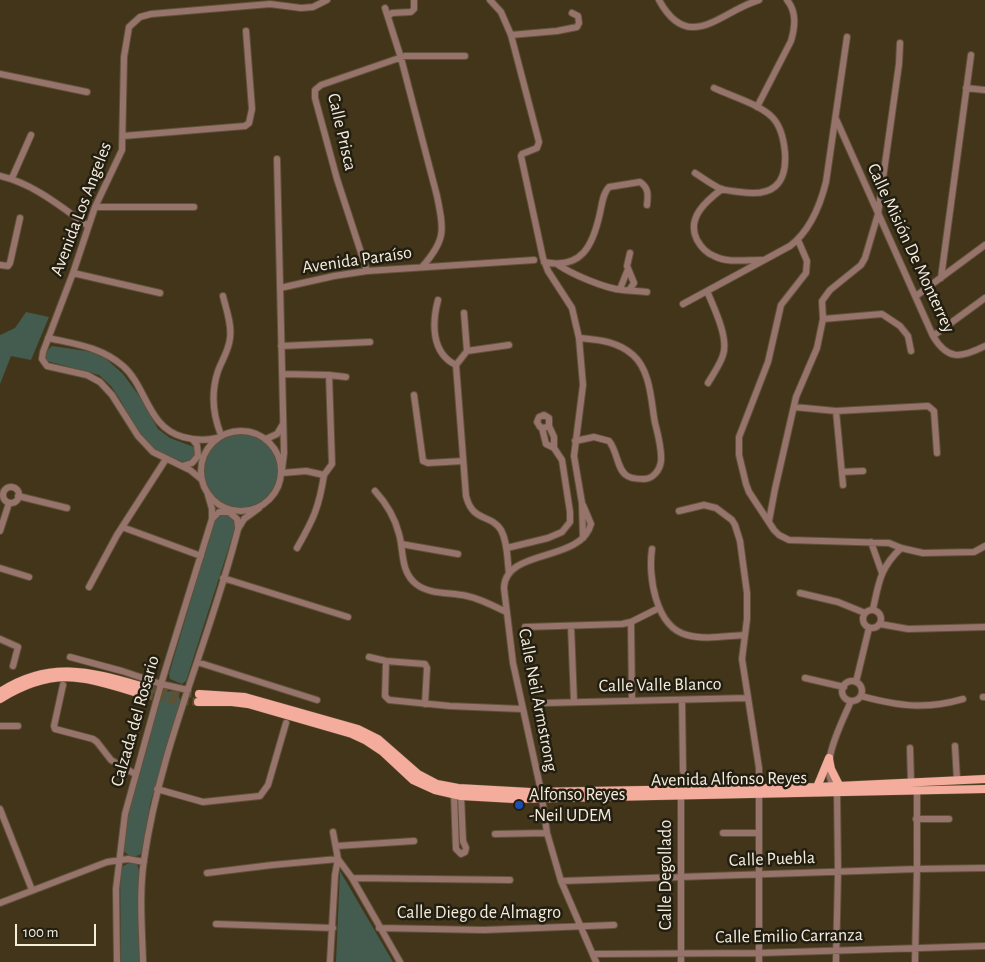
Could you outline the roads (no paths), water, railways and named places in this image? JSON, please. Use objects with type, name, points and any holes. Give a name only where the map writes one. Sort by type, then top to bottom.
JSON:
[{"type":"main road","points":[[0,692],[20,681],[39,674],[68,670],[110,677],[147,691],[86,678],[67,676],[41,680],[22,687],[0,699]]},
{"type":"main road","name":"Avenida Alfonso Reyes","points":[[542,795],[514,800],[458,795],[435,790],[413,780],[374,745],[352,734],[248,704],[198,698],[214,694],[245,697],[358,728],[378,739],[418,774],[437,784],[478,790],[542,795],[759,791],[985,779]]},
{"type":"main road","points":[[817,786],[829,758]]},
{"type":"main road","points":[[829,758],[836,787]]},
{"type":"main road","points":[[917,790],[957,780]]},
{"type":"main road","name":"Avenida Alfonso Reyes","points":[[759,791],[817,786],[917,790],[985,789]]},
{"type":"street","points":[[270,2],[302,8],[312,7],[327,0]]},
{"type":"street","points":[[388,16],[392,13],[411,12],[414,9],[414,0]]},
{"type":"street","points":[[490,0],[501,12],[512,35],[538,142],[537,148],[521,156],[543,260],[572,308],[580,338],[583,385],[575,441],[575,465],[582,503],[583,538],[574,546],[515,567],[509,573]]},
{"type":"street","points":[[659,0],[670,19],[679,24],[692,27],[715,22],[759,0]]},
{"type":"street","points":[[757,107],[791,41],[794,31],[794,14],[787,0]]},
{"type":"street","name":"Avenida Los Angeles","points":[[48,338],[73,273],[95,207],[121,154],[123,136],[123,73],[125,46],[129,27],[135,21],[145,16],[270,2]]},
{"type":"street","name":"Avenida Paraíso","points":[[282,472],[284,461],[280,288],[367,271],[422,267],[441,240],[442,219],[437,196],[401,58],[385,8]]},
{"type":"street","points":[[512,35],[557,31],[577,26],[579,23],[578,16],[572,13]]},
{"type":"street","points":[[123,136],[245,126],[249,123],[252,115],[246,31]]},
{"type":"street","points":[[683,304],[798,240],[815,213],[823,195],[847,37]]},
{"type":"street","points":[[769,521],[796,396],[817,348],[823,319],[822,300],[830,290],[861,265],[865,258],[878,214],[899,64],[900,43]]},
{"type":"street","points":[[941,278],[970,55]]},
{"type":"street","name":"Calle Prisca","points":[[367,271],[337,178],[315,92],[316,88],[405,56],[464,56]]},
{"type":"street","points":[[0,74],[87,92]]},
{"type":"street","points":[[695,173],[722,189],[745,193],[768,191],[781,182],[785,174],[785,151],[780,129],[770,115],[757,107],[714,88]]},
{"type":"street","points":[[966,88],[985,90]]},
{"type":"street","name":"Calle Misión De Monterrey","points":[[836,118],[939,346],[950,354],[963,355],[985,346]]},
{"type":"street","points":[[12,178],[31,135]]},
{"type":"street","points":[[277,159],[280,288]]},
{"type":"street","points":[[0,176],[12,178],[43,194],[88,226]]},
{"type":"street","points":[[557,264],[571,262],[590,244],[594,238],[604,196],[609,187],[640,182],[646,186],[648,191],[647,205]]},
{"type":"street","points":[[722,189],[704,205],[694,222],[694,231],[701,246],[706,252],[722,259],[763,260]]},
{"type":"street","points":[[95,207],[194,207]]},
{"type":"street","points":[[0,266],[8,266],[10,263],[20,218]]},
{"type":"street","points":[[798,240],[807,261],[806,273],[781,305],[768,362],[739,437],[739,455],[746,484],[754,499],[778,535],[789,540],[889,543],[923,553],[950,554],[974,552],[985,546]]},
{"type":"street","points":[[916,296],[985,245]]},
{"type":"street","points":[[630,253],[627,266],[634,283],[630,290]]},
{"type":"street","points":[[422,267],[534,260]]},
{"type":"street","points":[[543,260],[557,264],[564,269],[603,285],[647,292]]},
{"type":"street","points":[[620,289],[628,269]]},
{"type":"street","points":[[73,273],[160,293]]},
{"type":"street","points":[[707,291],[723,334],[725,345],[722,358],[708,383]]},
{"type":"street","points":[[219,437],[214,414],[214,393],[218,370],[226,354],[230,338],[224,296]]},
{"type":"street","points":[[933,336],[985,298]]},
{"type":"street","points":[[438,300],[434,318],[436,341],[445,357],[456,365]]},
{"type":"street","points":[[464,313],[467,351],[456,365],[466,496],[476,514],[490,520],[500,529],[507,548],[509,573]]},
{"type":"street","points":[[823,319],[882,314],[900,326],[908,336],[912,351]]},
{"type":"street","points":[[143,962],[142,908],[144,862],[157,789],[238,529],[244,519],[276,494],[282,472],[278,455],[266,439],[258,434],[240,430],[219,437],[194,440],[179,436],[158,422],[134,379],[114,359],[90,347],[48,338],[42,356],[44,363],[50,367],[87,375],[100,382],[112,396],[138,436],[153,452],[182,466],[201,478],[202,460],[206,452],[219,437]]},
{"type":"street","points":[[575,441],[594,437],[609,441],[615,450],[622,471],[631,478],[650,478],[660,466],[660,450],[648,384],[634,355],[618,344],[580,338]]},
{"type":"street","points":[[281,346],[370,342]]},
{"type":"street","points":[[467,351],[509,345]]},
{"type":"street","points":[[282,374],[346,377]]},
{"type":"street","points":[[297,548],[316,513],[324,475],[332,464],[329,375]]},
{"type":"street","points":[[414,395],[423,461],[428,463],[463,461]]},
{"type":"street","points":[[794,407],[836,411],[928,406],[934,411],[937,453]]},
{"type":"street","points":[[836,411],[843,485]]},
{"type":"street","points":[[266,439],[277,434],[283,423]]},
{"type":"street","points":[[507,548],[548,538],[562,532],[570,522],[562,460],[554,448],[546,444],[545,427]]},
{"type":"street","points":[[182,466],[192,463],[198,456],[194,440]]},
{"type":"street","points":[[89,587],[122,527],[166,459]]},
{"type":"street","points":[[282,472],[306,471],[324,475]]},
{"type":"street","points":[[842,472],[863,471]]},
{"type":"street","name":"Calzada del Rosario","points":[[117,962],[116,889],[125,814],[161,684],[212,519],[212,509],[201,478]]},
{"type":"street","points":[[9,503],[2,496],[6,490],[12,488],[16,490],[18,496]]},
{"type":"street","points":[[374,491],[394,519],[401,544],[404,567],[409,578],[428,591],[479,599],[506,612]]},
{"type":"street","points":[[208,495],[219,504],[231,509],[245,511],[258,508]]},
{"type":"street","points":[[9,503],[15,501],[18,496]]},
{"type":"street","points":[[18,496],[67,508]]},
{"type":"street","points":[[0,530],[9,503]]},
{"type":"street","points":[[679,511],[696,506],[709,505],[724,512],[735,525],[740,541],[747,592],[747,619],[742,659],[757,753],[759,791],[759,962]]},
{"type":"street","points":[[212,519],[220,512],[229,512],[237,519],[238,529]]},
{"type":"street","points":[[122,527],[201,556]]},
{"type":"street","points":[[871,542],[882,573]]},
{"type":"street","points":[[401,544],[458,554]]},
{"type":"street","points":[[873,610],[882,573],[889,561],[901,548]]},
{"type":"street","points":[[652,549],[650,559],[652,588],[658,608],[677,631],[687,635],[711,637],[744,635]]},
{"type":"street","points":[[0,568],[29,577]]},
{"type":"street","name":"Calle Neil Armstrong","points":[[509,573],[504,584],[513,663],[542,795],[548,833],[561,881],[596,962]]},
{"type":"street","points":[[223,578],[348,617]]},
{"type":"street","points":[[800,593],[838,602],[865,613],[873,610],[880,613],[882,620],[880,624],[875,628],[869,628],[863,621],[865,613]]},
{"type":"street","points":[[524,627],[611,626],[630,622],[658,608]]},
{"type":"street","points":[[630,622],[632,700]]},
{"type":"street","points":[[880,624],[908,629],[985,627]]},
{"type":"street","points":[[571,626],[574,702]]},
{"type":"street","points":[[856,682],[869,628]]},
{"type":"street","points":[[0,640],[18,647],[13,666]]},
{"type":"street","points":[[70,657],[188,690]]},
{"type":"street","points":[[369,657],[386,661],[425,664],[427,668],[425,704]]},
{"type":"street","points":[[386,661],[386,698],[389,700],[425,704],[522,709]]},
{"type":"street","points":[[197,662],[317,700]]},
{"type":"street","points":[[805,678],[844,687]]},
{"type":"street","points":[[850,682],[856,682],[862,688],[861,696],[857,700],[848,700],[843,694],[844,687],[850,682]]},
{"type":"street","points":[[63,685],[54,728],[93,739],[117,765],[135,774]]},
{"type":"street","points":[[861,696],[908,706],[949,703],[963,698]]},
{"type":"street","name":"Calle Valle Blanco","points":[[545,703],[747,698]]},
{"type":"street","points":[[682,700],[683,771]]},
{"type":"street","points":[[829,758],[851,701]]},
{"type":"street","points":[[157,789],[203,802],[260,796],[268,785],[286,723]]},
{"type":"street","points":[[0,726],[18,726]]},
{"type":"street","points":[[955,746],[957,780]]},
{"type":"street","points":[[910,748],[911,782]]},
{"type":"street","points":[[836,787],[838,872],[836,962]]},
{"type":"street","points":[[915,962],[917,790]]},
{"type":"street","name":"Calle Degollado","points":[[681,792],[681,962]]},
{"type":"street","points":[[458,795],[463,841],[466,848],[461,854],[456,849],[458,795]]},
{"type":"street","points":[[0,808],[32,890]]},
{"type":"street","points":[[916,819],[949,818]]},
{"type":"street","points":[[330,962],[335,875],[338,859],[333,832]]},
{"type":"street","points":[[496,834],[548,833]]},
{"type":"street","points":[[723,833],[759,833]]},
{"type":"street","points":[[336,846],[414,841]]},
{"type":"street","points":[[206,873],[338,859]]},
{"type":"street","points":[[338,859],[352,878],[400,962]]},
{"type":"street","points":[[0,903],[98,865],[119,860],[144,862]]},
{"type":"street","name":"Calle Puebla","points":[[561,881],[985,868]]},
{"type":"street","points":[[352,878],[510,880]]},
{"type":"street","points":[[216,924],[333,928]]},
{"type":"street","name":"Calle Diego de Almagro","points":[[379,928],[484,930],[614,925]]},
{"type":"street","name":"Calle Emilio Carranza","points":[[593,954],[759,953],[985,946]]},
{"type":"tunnel","points":[[148,688],[199,694]]},
{"type":"tunnel","points":[[145,695],[198,702]]},
{"type":"place","name":"Alfonso Reyes -Neil UDEM","points":[[519,805]]}]
